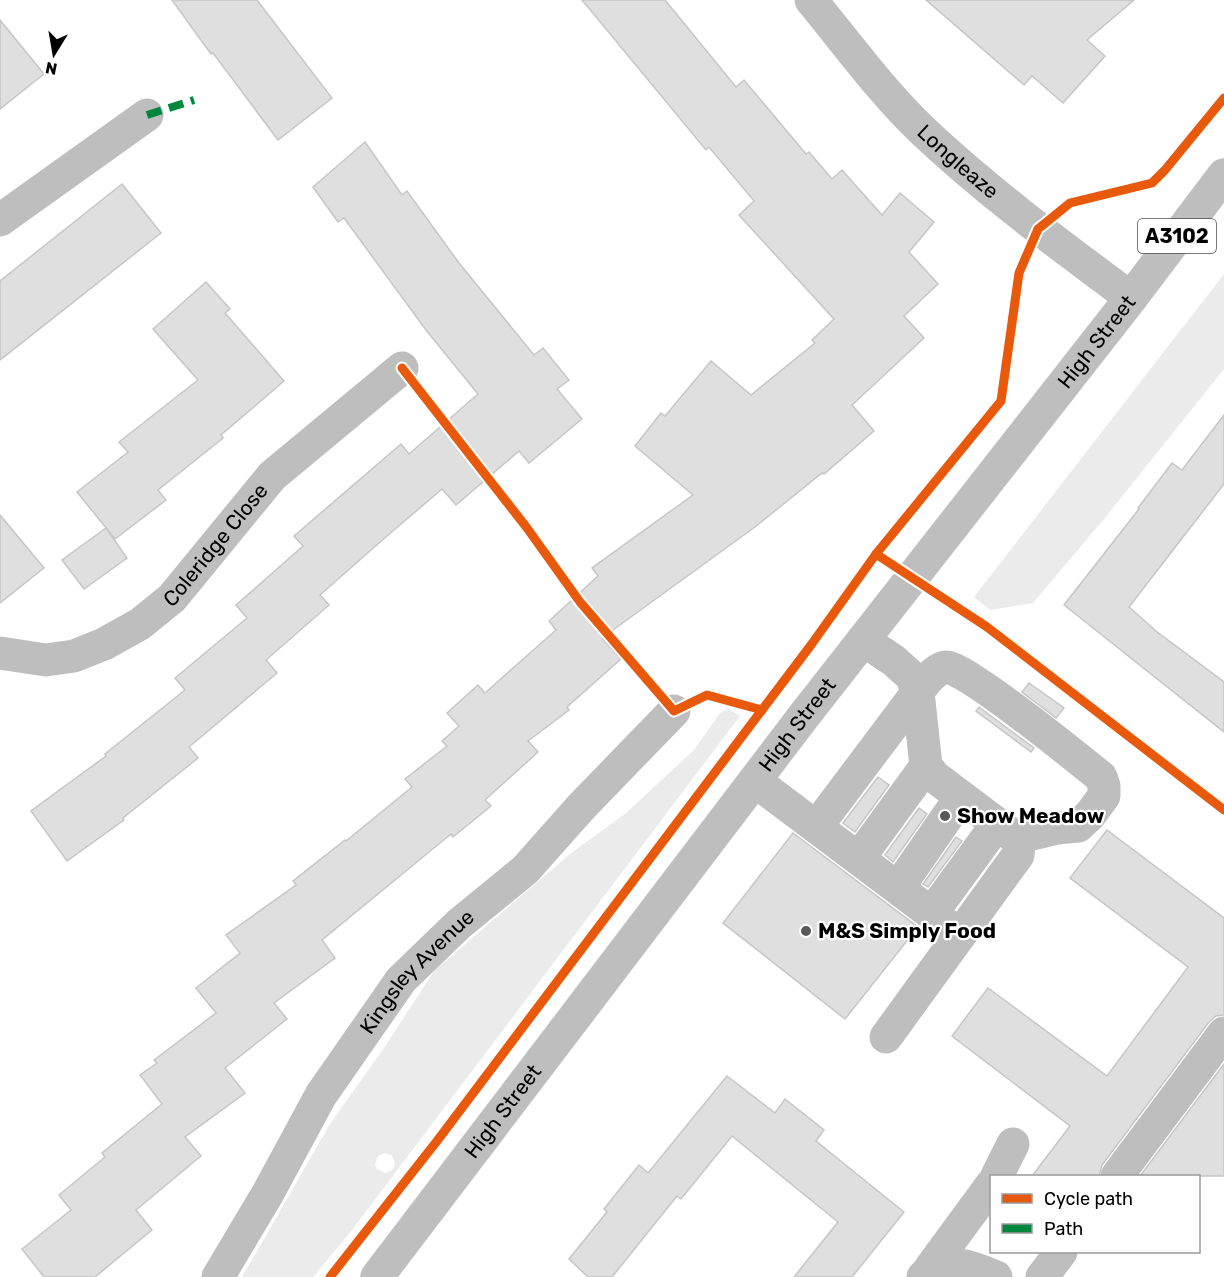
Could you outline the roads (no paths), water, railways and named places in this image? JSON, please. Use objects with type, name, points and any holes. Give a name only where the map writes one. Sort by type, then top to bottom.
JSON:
[{"type":"street","name":"Longleaze","points":[[811,0],[889,95],[924,132],[1038,230],[1131,298]]},
{"type":"street","points":[[0,220],[147,115]]},
{"type":"street","name":"High Street","points":[[377,1277],[755,780],[1131,298],[1224,175]]},
{"type":"street","name":"Coleridge Close","points":[[0,653],[46,660],[74,656],[104,644],[140,624],[172,598],[272,476],[402,368]]},
{"type":"street","points":[[863,640],[893,660],[911,676],[918,692],[926,766],[935,777],[1007,831],[1019,845],[1018,855],[886,1037]]},
{"type":"street","points":[[817,826],[932,674],[945,667],[955,669],[978,682],[1101,777],[1104,796],[1090,815],[1078,826],[1049,830],[1007,831],[932,913]]},
{"type":"street","name":"Kingsley Avenue","points":[[218,1277],[268,1193],[321,1095],[401,980],[459,924],[525,870],[582,806],[674,711]]},
{"type":"street","points":[[859,858],[926,766]]},
{"type":"street","points":[[755,780],[960,935]]},
{"type":"street","points":[[898,888],[961,797]]},
{"type":"street","points":[[1118,1175],[1224,1033]]},
{"type":"street","points":[[997,1175],[1013,1143]]},
{"type":"street","points":[[927,1272],[990,1187]]},
{"type":"street","points":[[1042,1277],[1060,1253]]},
{"type":"street","points":[[927,1272],[948,1264],[963,1266],[996,1277]]},
{"type":"place","name":"Show Meadow","points":[[945,816]]},
{"type":"place","name":"M&S Simply Food","points":[[806,931]]}]
